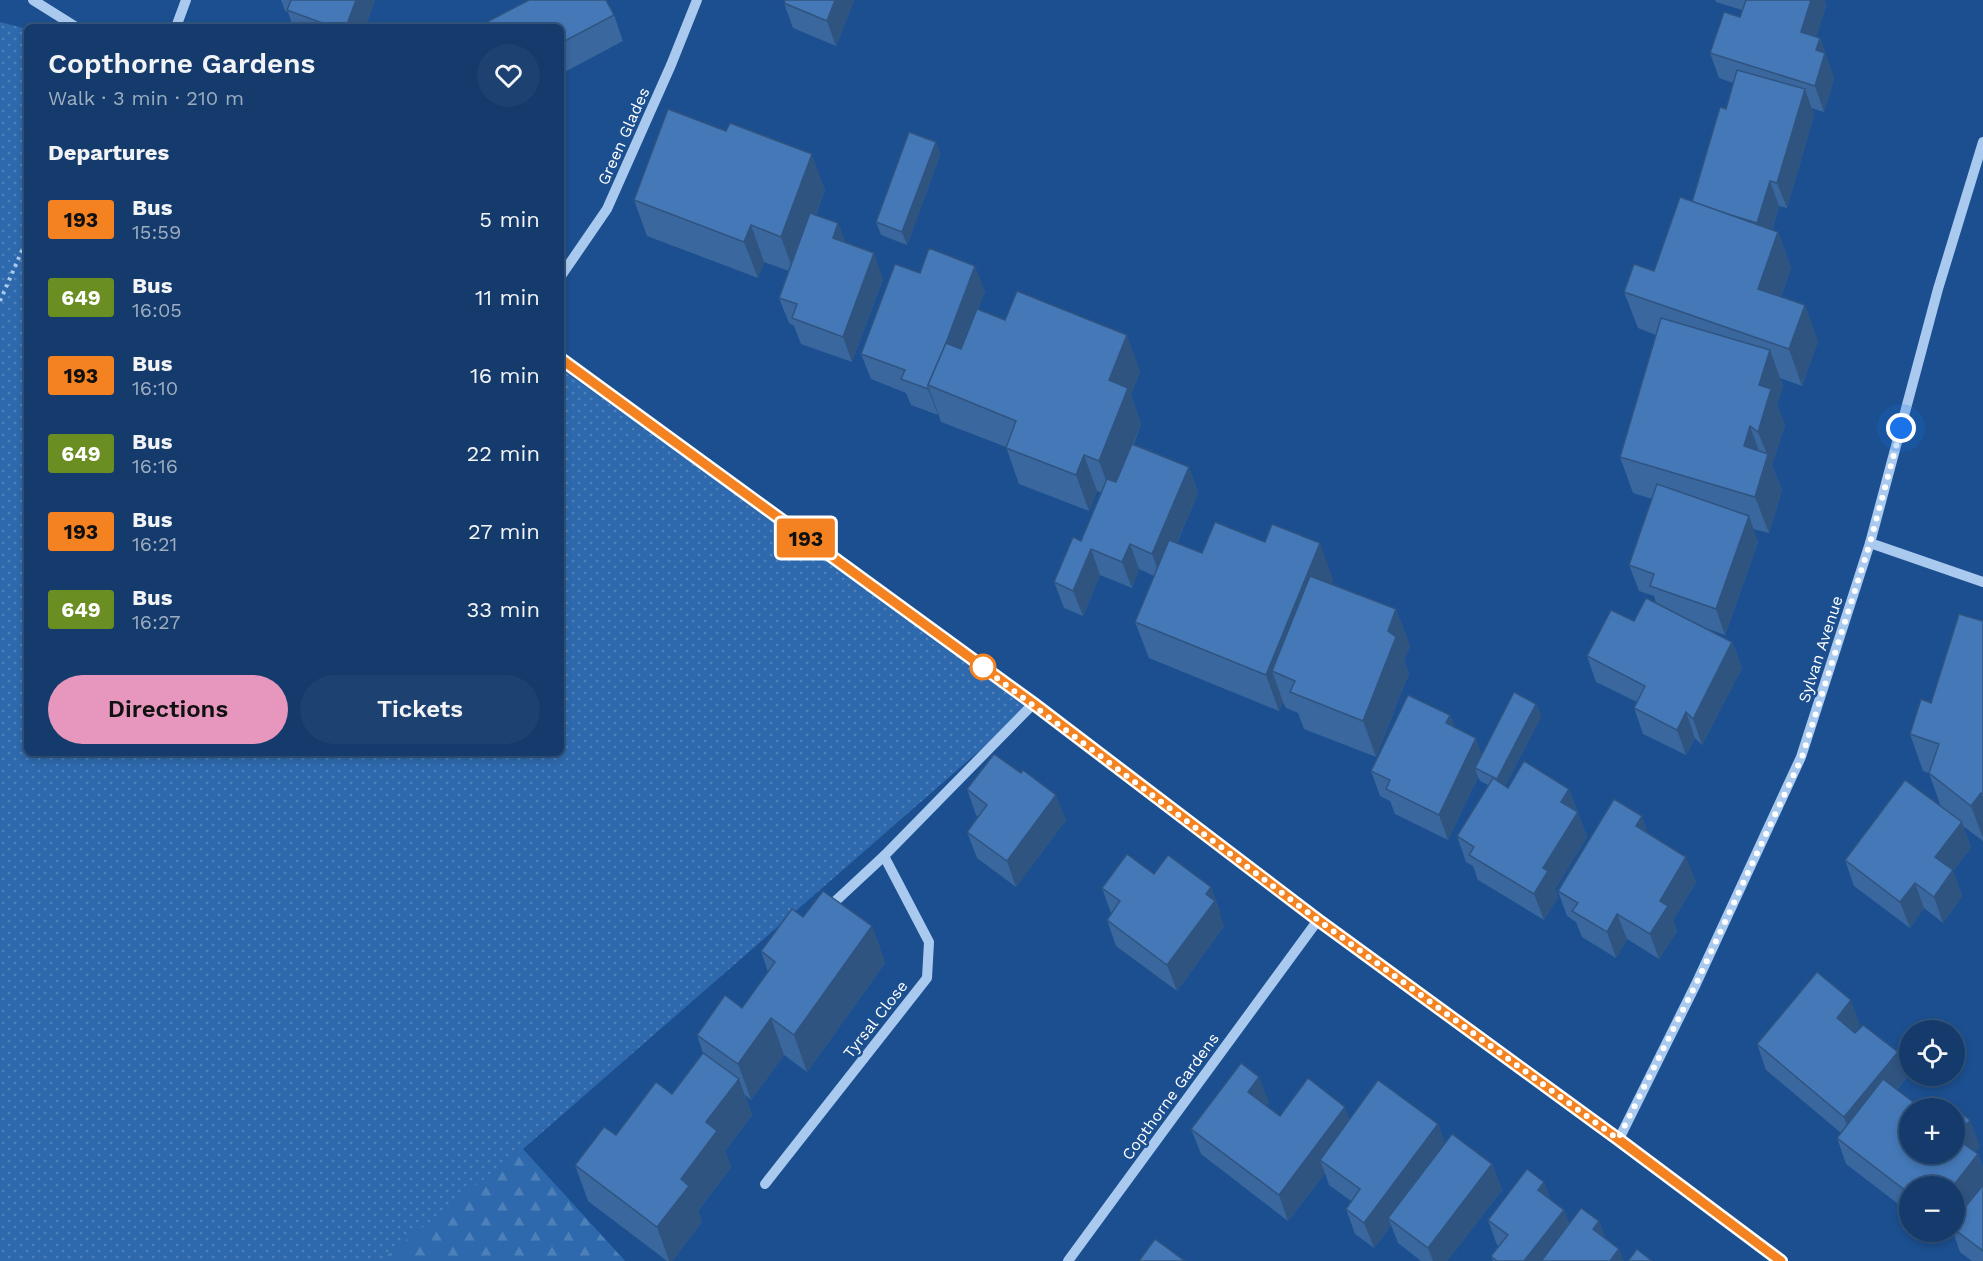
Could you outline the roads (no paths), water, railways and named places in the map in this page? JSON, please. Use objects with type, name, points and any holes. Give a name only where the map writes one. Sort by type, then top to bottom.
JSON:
[{"type":"street","points":[[33,0],[71,24]]},
{"type":"street","points":[[177,24],[186,0]]},
{"type":"street","name":"Green Glades","points":[[564,272],[608,209],[697,0]]},
{"type":"street","name":"Sylvan Avenue","points":[[1618,1139],[1696,984],[1802,757],[1870,543],[1938,289],[1983,142]]},
{"type":"street","points":[[564,361],[1034,704],[1318,920],[1781,1261]]},
{"type":"street","points":[[1870,543],[1983,582]]},
{"type":"street","points":[[819,916],[884,856],[1034,704]]},
{"type":"street","name":"Tyrsal Close","points":[[765,1184],[927,978],[929,942],[884,856]]},
{"type":"street","name":"Copthorne Gardens","points":[[1068,1261],[1318,920]]}]
